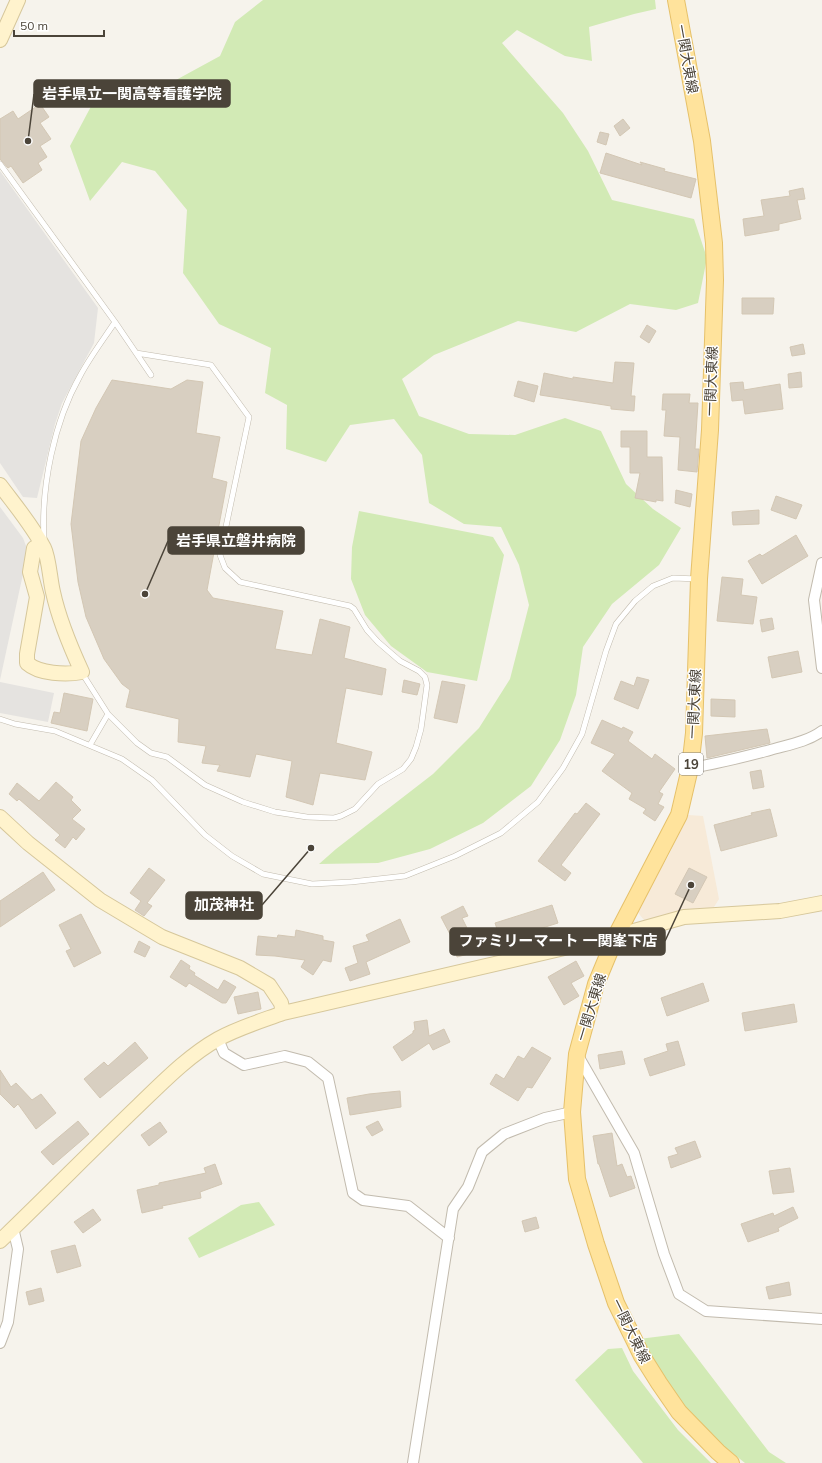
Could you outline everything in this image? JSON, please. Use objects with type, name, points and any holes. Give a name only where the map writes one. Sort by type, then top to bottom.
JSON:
[{"type":"main road","name":"一関大東線","points":[[676,0],[702,141],[714,243],[715,280],[710,430],[699,579],[694,734],[690,768],[678,815],[616,936],[596,984],[577,1054],[572,1112],[577,1179],[596,1244],[616,1303],[642,1356],[675,1406],[718,1452],[731,1463]]},
{"type":"street","points":[[0,40],[18,0]]},
{"type":"street","points":[[0,485],[44,549],[60,618],[82,672],[70,675],[59,674],[32,668],[27,663],[27,654],[37,597],[30,572],[34,548],[44,549]]},
{"type":"street","points":[[822,564],[814,600],[822,668]]},
{"type":"street","points":[[690,768],[708,765],[786,745],[814,737],[822,731]]},
{"type":"street","points":[[0,817],[28,843],[100,900],[162,937],[240,968],[269,985],[281,1003],[283,1013]]},
{"type":"street","points":[[0,1241],[169,1076],[194,1055],[218,1039],[246,1026],[283,1013],[616,936],[684,917],[780,911],[822,903]]},
{"type":"street","points":[[218,1039],[224,1052],[244,1065],[285,1056],[308,1062],[328,1078],[353,1193],[363,1200],[408,1206],[449,1238]]},
{"type":"street","points":[[577,1054],[634,1153],[664,1254],[679,1294],[706,1311],[822,1320]]},
{"type":"street","points":[[413,1463],[453,1209],[468,1187],[482,1152],[504,1134],[545,1118],[572,1112]]},
{"type":"street","points":[[0,1343],[8,1322],[18,1249],[13,1228]]},
{"type":"lane","points":[[0,164],[115,322],[151,375]]},
{"type":"lane","points":[[44,549],[43,519],[47,480],[53,450],[64,410],[79,377],[95,350],[115,322]]},
{"type":"lane","points":[[82,672],[108,714],[137,743],[151,753],[168,757],[205,786],[243,802],[275,812],[307,817],[334,818],[349,813],[355,809],[378,784],[403,769],[411,759],[421,729],[427,685],[425,678],[419,671],[400,661],[378,642],[367,630],[354,609],[350,606],[240,582],[228,571],[221,561],[220,555],[249,417],[210,366],[136,353]]},
{"type":"lane","points":[[0,719],[15,724],[56,731],[122,759],[152,780],[205,835],[232,856],[263,874],[312,884],[351,882],[405,876],[455,856],[501,832],[538,802],[563,768],[582,734],[603,658],[616,624],[635,601],[653,586],[674,578],[699,579]]},
{"type":"lane","points":[[90,745],[108,714]]},
{"type":"shaded area","points":[[0,171],[98,308],[94,343],[62,403],[55,424],[37,498],[23,497],[0,463]]},
{"type":"shaded area","points":[[0,507],[23,538],[28,551],[0,680]]},
{"type":"shaded area","points":[[0,682],[54,693],[48,722],[0,713]]},
{"type":"shaded area","points":[[688,815],[703,816],[719,899],[714,907],[644,920],[636,910],[669,855]]},
{"type":"green space","points":[[263,0],[655,0],[656,9],[589,27],[592,61],[565,56],[517,30],[502,43],[563,113],[588,151],[612,200],[694,219],[707,258],[698,303],[676,310],[630,304],[576,332],[518,321],[434,355],[402,379],[419,416],[469,434],[515,435],[565,418],[601,431],[626,484],[653,509],[681,528],[659,565],[612,604],[583,647],[576,695],[560,740],[531,786],[483,823],[430,849],[378,863],[319,864],[336,849],[433,774],[479,728],[510,679],[529,605],[519,565],[501,527],[464,524],[429,503],[422,455],[394,419],[350,425],[326,462],[286,449],[287,405],[265,393],[271,348],[219,324],[183,273],[187,210],[155,171],[122,162],[90,201],[70,146],[96,97],[154,92],[220,56],[235,22]]},
{"type":"green space","points":[[359,511],[493,537],[504,555],[477,681],[427,672],[391,646],[365,615],[351,579],[352,547]]},
{"type":"green space","points":[[259,1202],[275,1225],[199,1258],[188,1238],[241,1205]]},
{"type":"green space","points":[[679,1334],[769,1452],[786,1463],[745,1463],[692,1421],[639,1339]]},
{"type":"green space","points":[[622,1348],[633,1371],[678,1430],[711,1463],[643,1463],[575,1380],[608,1349]]},
{"type":"building","points":[[40,104],[49,117],[40,123],[51,139],[40,146],[47,157],[38,163],[42,170],[23,183],[11,166],[8,168],[0,159],[0,119],[13,111],[18,119]]},
{"type":"building","points":[[623,119],[630,128],[620,136],[614,126]]},
{"type":"building","points":[[600,132],[609,134],[606,145],[597,142]]},
{"type":"building","points":[[606,153],[642,165],[640,162],[665,169],[664,171],[696,179],[691,198],[600,173]]},
{"type":"building","points":[[803,188],[805,199],[797,200],[801,219],[779,224],[779,230],[745,236],[743,219],[764,216],[761,200],[790,196],[789,191]]},
{"type":"building","points":[[742,298],[774,298],[773,314],[742,314]]},
{"type":"building","points":[[647,325],[656,331],[649,343],[640,337]]},
{"type":"building","points":[[803,344],[805,354],[792,356],[790,347]]},
{"type":"building","points":[[615,362],[634,363],[631,396],[635,396],[634,411],[611,409],[611,406],[540,395],[544,373],[573,379],[573,377],[613,383]]},
{"type":"building","points":[[801,372],[802,387],[789,388],[788,374]]},
{"type":"building","points":[[112,380],[171,389],[187,380],[203,382],[196,433],[220,437],[212,478],[227,482],[207,590],[213,598],[283,611],[275,649],[312,655],[320,619],[350,627],[344,658],[386,669],[382,695],[346,688],[336,743],[372,752],[365,780],[320,773],[313,805],[286,797],[292,761],[256,754],[250,777],[217,771],[220,765],[202,763],[206,746],[178,742],[179,719],[126,707],[130,690],[122,684],[104,659],[86,617],[78,582],[71,524],[81,441],[96,408]]},
{"type":"building","points":[[518,381],[538,386],[534,402],[514,396]]},
{"type":"building","points":[[743,382],[744,390],[780,384],[783,409],[745,414],[743,400],[732,401],[730,383]]},
{"type":"building","points":[[663,394],[690,394],[689,403],[698,403],[695,449],[699,449],[697,472],[678,470],[680,437],[664,436],[666,410],[662,410]]},
{"type":"building","points":[[621,431],[647,431],[647,457],[662,457],[663,501],[656,500],[656,502],[635,498],[640,473],[630,473],[630,447],[621,447]]},
{"type":"building","points":[[676,490],[692,494],[690,507],[675,503]]},
{"type":"building","points":[[776,496],[802,505],[796,519],[771,510]]},
{"type":"building","points":[[759,510],[759,524],[733,525],[732,512]]},
{"type":"building","points":[[796,535],[808,556],[762,584],[748,561],[760,554],[762,556]]},
{"type":"building","points":[[722,577],[743,579],[741,595],[757,597],[753,624],[717,621]]},
{"type":"building","points":[[772,618],[774,629],[762,632],[760,620]]},
{"type":"building","points":[[798,651],[802,672],[772,678],[768,657]]},
{"type":"building","points":[[637,677],[649,680],[638,709],[614,699],[621,681],[634,686]]},
{"type":"building","points":[[404,680],[420,684],[417,695],[402,692]]},
{"type":"building","points":[[442,681],[465,685],[457,723],[434,718]]},
{"type":"building","points":[[64,693],[93,699],[87,731],[51,723],[54,712],[60,713]]},
{"type":"building","points":[[711,699],[735,700],[735,717],[711,716]]},
{"type":"building","points":[[602,720],[633,732],[628,741],[652,759],[655,754],[675,769],[659,792],[663,794],[658,804],[664,807],[655,821],[643,813],[646,809],[629,799],[632,793],[602,771],[615,754],[591,743]]},
{"type":"building","points":[[767,729],[770,743],[707,758],[705,736]]},
{"type":"building","points":[[761,770],[764,787],[753,789],[750,772]]},
{"type":"building","points":[[56,782],[73,797],[71,800],[81,810],[72,819],[85,829],[76,840],[73,837],[65,848],[55,840],[60,835],[19,799],[17,801],[9,794],[17,783],[39,801]]},
{"type":"building","points":[[586,803],[600,814],[561,865],[571,873],[565,881],[538,861],[575,813],[577,814]]},
{"type":"building","points":[[770,809],[777,836],[721,851],[714,825],[752,815],[751,813]]},
{"type":"building","points":[[149,868],[165,880],[147,903],[152,906],[144,916],[135,910],[141,901],[130,893]]},
{"type":"building","points":[[689,868],[707,877],[693,903],[675,894]]},
{"type":"building","points":[[43,872],[55,890],[0,927],[0,901]]},
{"type":"building","points":[[552,905],[558,923],[501,941],[495,923]]},
{"type":"building","points":[[463,906],[468,916],[462,918],[475,944],[476,952],[457,957],[452,938],[441,917]]},
{"type":"building","points":[[81,914],[101,953],[74,967],[66,951],[71,949],[59,925]]},
{"type":"building","points":[[400,919],[410,942],[366,962],[370,974],[350,981],[345,968],[358,963],[353,946],[369,941],[366,935]]},
{"type":"building","points":[[296,930],[323,936],[323,940],[334,942],[331,962],[323,960],[313,975],[301,967],[305,960],[256,955],[258,936],[277,938],[278,935],[295,937]]},
{"type":"building","points":[[139,941],[150,947],[145,957],[134,952]]},
{"type":"building","points":[[181,960],[190,966],[189,969],[195,973],[194,975],[218,990],[224,980],[236,987],[226,1003],[222,1003],[189,983],[186,987],[170,977]]},
{"type":"building","points":[[576,961],[584,976],[571,983],[579,996],[564,1005],[548,977]]},
{"type":"building","points":[[703,983],[709,1001],[667,1016],[661,998]]},
{"type":"building","points":[[258,992],[261,1009],[238,1014],[234,997]]},
{"type":"building","points":[[794,1004],[797,1022],[745,1031],[742,1013]]},
{"type":"building","points":[[427,1020],[429,1036],[444,1029],[450,1042],[433,1050],[429,1043],[402,1061],[393,1047],[413,1033],[415,1030],[414,1022]]},
{"type":"building","points":[[678,1041],[685,1065],[650,1076],[644,1059],[668,1051],[666,1044]]},
{"type":"building","points":[[135,1042],[148,1058],[100,1098],[84,1079],[104,1062],[108,1066]]},
{"type":"building","points":[[532,1047],[551,1058],[532,1088],[527,1087],[518,1101],[490,1084],[496,1074],[504,1079],[518,1056],[524,1059]]},
{"type":"building","points":[[622,1051],[625,1064],[600,1069],[598,1055]]},
{"type":"building","points":[[0,1070],[11,1087],[16,1083],[32,1100],[41,1094],[56,1113],[36,1129],[18,1104],[14,1108],[0,1094]]},
{"type":"building","points":[[400,1091],[401,1107],[350,1115],[347,1098]]},
{"type":"building","points":[[78,1121],[89,1134],[53,1165],[41,1152]]},
{"type":"building","points":[[378,1121],[383,1130],[372,1136],[366,1127]]},
{"type":"building","points":[[160,1122],[167,1132],[149,1146],[141,1135]]},
{"type":"building","points":[[612,1133],[617,1166],[622,1164],[627,1177],[631,1176],[635,1188],[610,1197],[598,1164],[593,1136]]},
{"type":"building","points":[[695,1141],[701,1157],[671,1168],[668,1157],[678,1154],[675,1148]]},
{"type":"building","points":[[215,1164],[222,1184],[200,1192],[201,1198],[162,1206],[163,1208],[142,1213],[137,1190],[159,1185],[159,1183],[206,1173],[204,1168]]},
{"type":"building","points":[[790,1168],[794,1192],[773,1194],[769,1171]]},
{"type":"building","points":[[793,1207],[798,1218],[778,1228],[779,1231],[748,1242],[741,1224],[773,1213],[774,1216]]},
{"type":"building","points":[[93,1209],[101,1220],[83,1233],[74,1222]]},
{"type":"building","points":[[536,1217],[539,1228],[525,1232],[522,1221]]},
{"type":"building","points":[[75,1245],[81,1266],[57,1273],[51,1251]]},
{"type":"building","points":[[789,1282],[791,1295],[769,1299],[766,1287]]},
{"type":"building","points":[[41,1288],[44,1301],[29,1305],[26,1292]]},
{"type":"place","name":"岩手県立一関高等看護学院","points":[[28,141]]},
{"type":"place","name":"岩手県立磐井病院","points":[[145,594]]},
{"type":"place","name":"加茂神社","points":[[311,848]]},
{"type":"place","name":"ファミリーマート 一関峯下店","points":[[691,885]]}]
